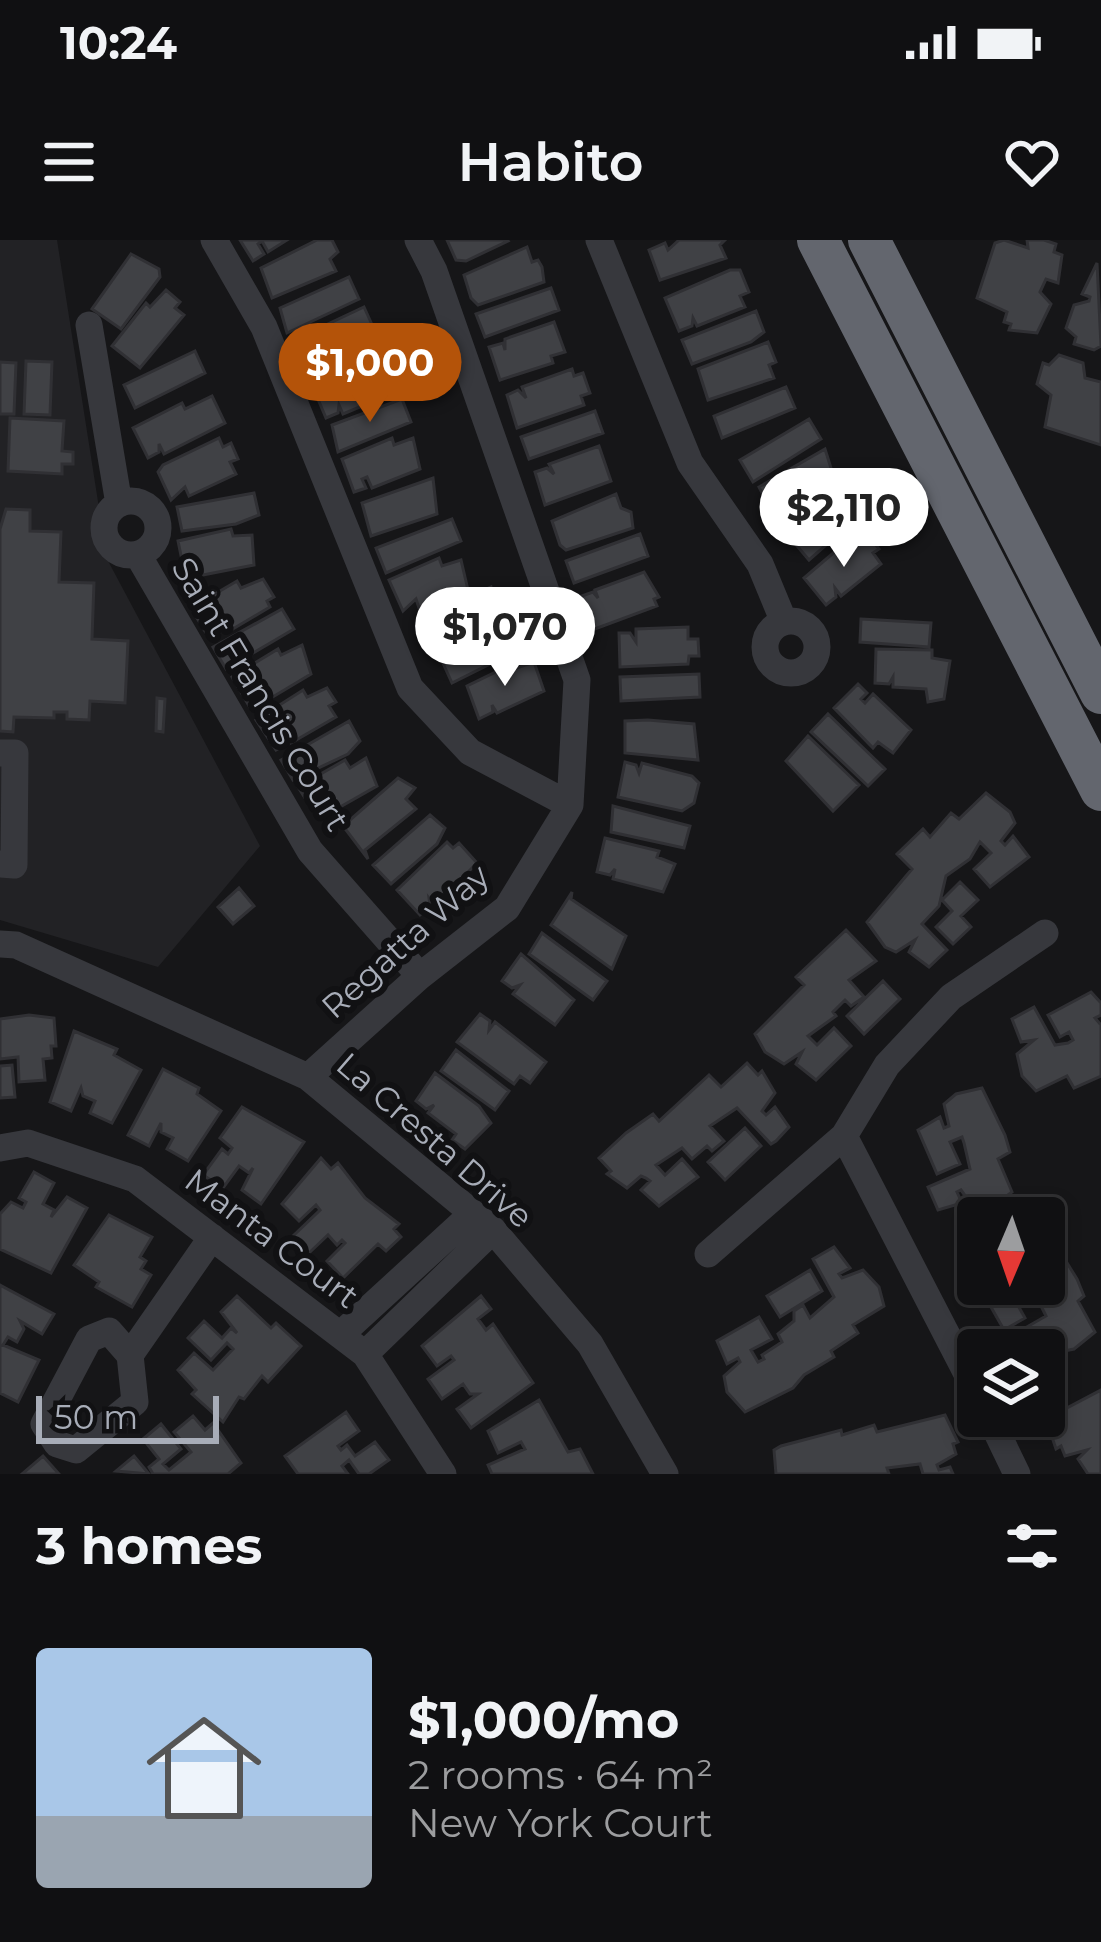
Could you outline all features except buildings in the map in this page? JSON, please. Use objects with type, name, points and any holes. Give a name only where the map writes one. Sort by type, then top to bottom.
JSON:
[{"type":"highway","points":[[818,240],[1101,790]]},
{"type":"highway","points":[[869,240],[1101,693]]},
{"type":"street","points":[[214,240],[264,327],[410,688],[470,752],[570,805]]},
{"type":"street","name":"Regatta Way","points":[[308,1077],[420,976],[507,908],[570,805],[578,680],[434,271],[418,240]]},
{"type":"street","points":[[599,240],[690,463],[760,564],[784,622]]},
{"type":"street","points":[[89,325],[119,504]]},
{"type":"street","name":"Saint Francis Court","points":[[119,504],[145,504],[158,521],[155,542],[138,555],[117,552],[104,536],[107,514],[119,504]]},
{"type":"street","name":"Saint Francis Court","points":[[138,555],[310,851],[420,976]]},
{"type":"street","points":[[7,864],[8,753]]},
{"type":"street","points":[[708,1254],[844,1136],[887,1065],[951,997],[1045,933]]},
{"type":"street","name":"La Cresta Drive","points":[[0,944],[16,945],[308,1077],[482,1222],[590,1344],[665,1474]]},
{"type":"street","points":[[844,1136],[957,1354]]},
{"type":"street","name":"Manta Court","points":[[0,1148],[28,1143],[135,1179],[365,1354],[442,1474]]},
{"type":"street","points":[[340,1335],[482,1222]]},
{"type":"street","points":[[365,1354],[482,1222]]},
{"type":"street","points":[[130,1355],[212,1237]]},
{"type":"street","points":[[999,1437],[1017,1474]]},
{"type":"shaded area","points":[[0,240],[57,240],[107,559],[260,846],[158,967],[0,920]]}]
